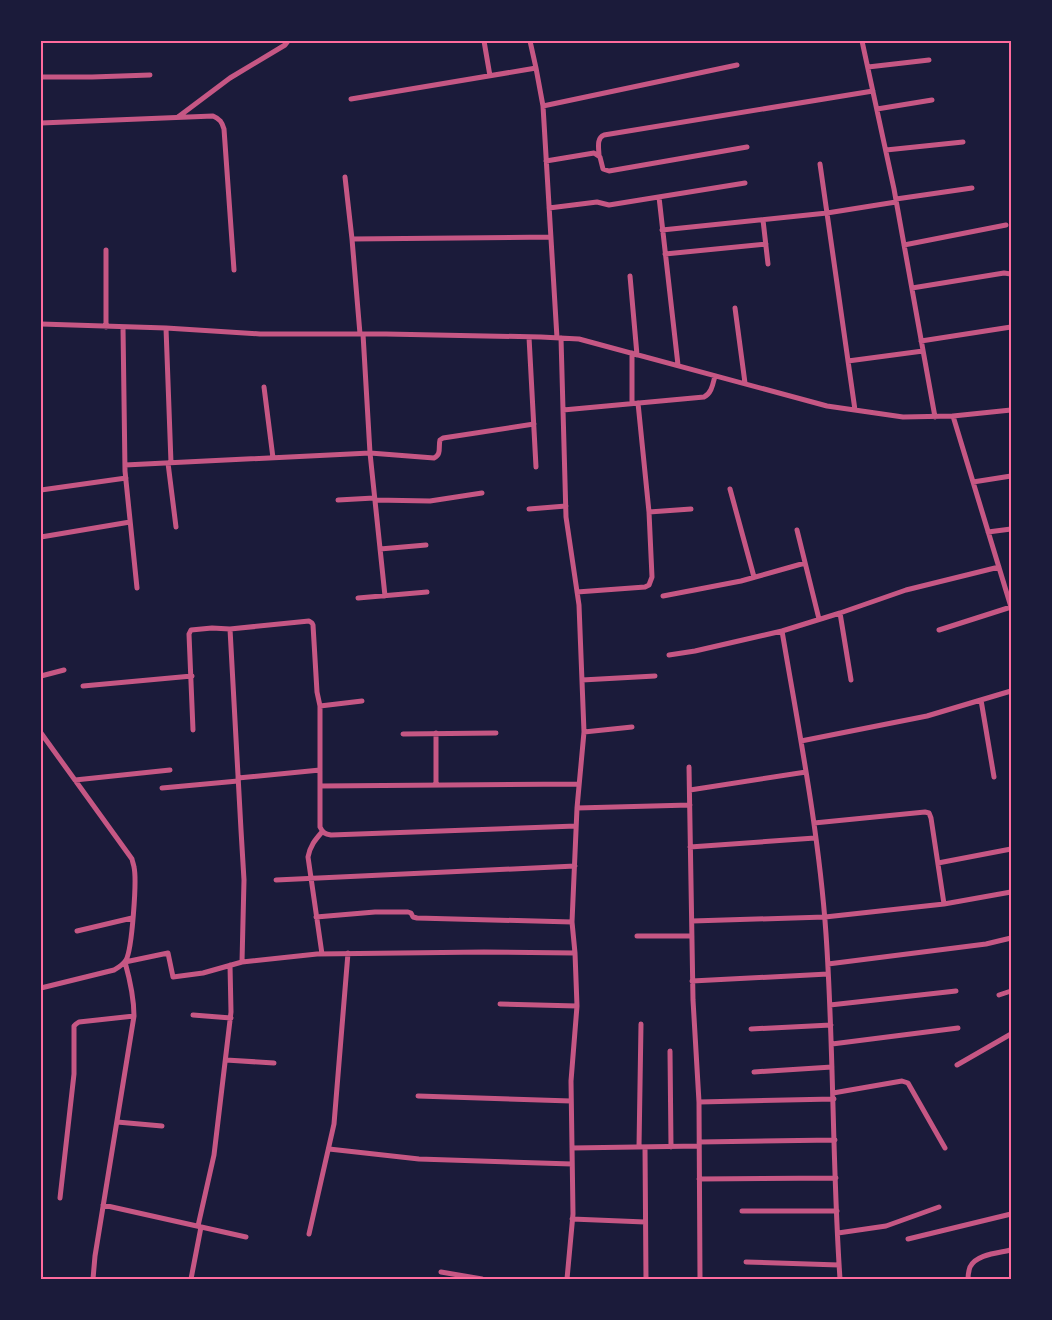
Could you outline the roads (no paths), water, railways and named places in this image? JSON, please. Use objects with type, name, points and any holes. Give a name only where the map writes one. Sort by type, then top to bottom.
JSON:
[{"type":"street","points":[[178,117],[230,78],[286,45],[288,41]]},
{"type":"street","points":[[484,41],[490,76]]},
{"type":"street","points":[[530,41],[542,106],[559,338],[566,517],[579,604],[584,732],[578,784],[572,922],[577,1006],[571,1081],[572,1219],[567,1279]]},
{"type":"street","points":[[862,41],[896,201],[934,417]]},
{"type":"street","points":[[868,67],[929,60]]},
{"type":"street","points":[[542,106],[737,65]]},
{"type":"street","points":[[351,99],[536,68]]},
{"type":"street","points":[[41,76],[150,75]]},
{"type":"street","points":[[747,147],[608,172],[603,169],[599,156],[599,139],[604,135],[873,91]]},
{"type":"street","points":[[877,109],[932,100]]},
{"type":"street","points":[[41,124],[178,117],[213,116],[219,118],[224,130],[234,270]]},
{"type":"street","points":[[886,150],[963,142]]},
{"type":"street","points":[[546,161],[594,153],[599,156]]},
{"type":"street","points":[[820,164],[855,410]]},
{"type":"street","points":[[346,177],[362,334],[370,453],[385,596]]},
{"type":"street","points":[[549,208],[598,202],[609,205],[745,184]]},
{"type":"street","points":[[662,230],[827,213],[972,188]]},
{"type":"street","points":[[659,197],[678,366]]},
{"type":"street","points":[[764,220],[768,264]]},
{"type":"street","points":[[904,245],[1006,225]]},
{"type":"street","points":[[352,239],[551,237]]},
{"type":"street","points":[[665,254],[766,244]]},
{"type":"street","points":[[106,250],[106,327]]},
{"type":"street","points":[[912,288],[1004,273],[1011,274]]},
{"type":"street","points":[[577,592],[645,587],[649,585],[652,577],[648,512],[635,403],[635,354],[630,276]]},
{"type":"street","points":[[735,308],[744,384]]},
{"type":"street","points":[[41,324],[166,328],[260,334],[529,336],[579,339],[827,406],[903,417],[953,416],[1011,410]]},
{"type":"street","points":[[123,327],[125,466],[137,588]]},
{"type":"street","points":[[921,341],[1011,327]]},
{"type":"street","points":[[166,328],[169,463],[176,527]]},
{"type":"street","points":[[529,336],[536,467]]},
{"type":"street","points":[[848,361],[923,351]]},
{"type":"street","points":[[563,410],[704,397],[708,395],[715,376]]},
{"type":"street","points":[[264,387],[273,458]]},
{"type":"street","points":[[939,630],[1011,607],[953,416]]},
{"type":"street","points":[[125,466],[370,453],[434,458],[440,452],[440,440],[443,438],[534,424]]},
{"type":"street","points":[[973,482],[1011,476]]},
{"type":"street","points":[[41,490],[126,478]]},
{"type":"street","points":[[730,489],[754,577]]},
{"type":"street","points":[[338,500],[430,501],[482,493]]},
{"type":"street","points":[[529,509],[566,506]]},
{"type":"street","points":[[648,512],[691,509]]},
{"type":"street","points":[[41,537],[130,522]]},
{"type":"street","points":[[988,532],[1011,529]]},
{"type":"street","points":[[797,530],[819,619]]},
{"type":"street","points":[[380,549],[426,545]]},
{"type":"street","points":[[663,596],[754,577],[805,563]]},
{"type":"street","points":[[669,655],[702,650],[782,631],[906,590],[998,567]]},
{"type":"street","points":[[1003,580],[1011,579]]},
{"type":"street","points":[[358,598],[427,592]]},
{"type":"street","points":[[840,613],[851,680]]},
{"type":"street","points":[[193,730],[191,630],[230,629],[309,621],[312,622],[313,626],[320,706],[320,827],[322,832],[331,835],[576,826]]},
{"type":"street","points":[[230,629],[244,880],[242,962]]},
{"type":"street","points":[[782,631],[814,823],[824,917],[832,1044],[840,1279]]},
{"type":"street","points":[[41,676],[64,670]]},
{"type":"street","points":[[83,686],[192,676]]},
{"type":"street","points":[[582,680],[655,676]]},
{"type":"street","points":[[801,741],[916,718],[1011,691]]},
{"type":"street","points":[[981,700],[994,777]]},
{"type":"street","points":[[320,706],[362,701]]},
{"type":"street","points":[[584,732],[632,727]]},
{"type":"street","points":[[41,733],[132,859],[135,880],[132,932],[125,962],[114,970],[41,988]]},
{"type":"street","points":[[436,733],[436,785]]},
{"type":"street","points":[[403,734],[496,733]]},
{"type":"street","points":[[689,767],[692,1000],[698,1102],[700,1279]]},
{"type":"street","points":[[75,780],[170,770]]},
{"type":"street","points":[[162,788],[320,770]]},
{"type":"street","points":[[690,790],[806,772]]},
{"type":"street","points":[[320,786],[578,784]]},
{"type":"street","points":[[577,808],[690,805]]},
{"type":"street","points":[[814,823],[929,813],[944,904]]},
{"type":"street","points":[[322,832],[312,843],[308,857],[322,954]]},
{"type":"street","points":[[690,848],[815,838]]},
{"type":"street","points":[[938,863],[1011,849]]},
{"type":"street","points":[[276,880],[575,866]]},
{"type":"street","points":[[692,921],[824,917],[944,904],[1011,892]]},
{"type":"street","points":[[316,917],[375,912],[408,912],[417,918],[572,922]]},
{"type":"street","points":[[77,930],[132,918]]},
{"type":"street","points":[[637,936],[692,936]]},
{"type":"street","points":[[828,964],[986,944],[1011,938]]},
{"type":"street","points":[[125,962],[168,953],[173,977],[203,973],[242,962],[322,954],[575,953]]},
{"type":"street","points":[[309,1234],[329,1149],[336,1106],[348,953]]},
{"type":"street","points":[[93,1279],[95,1256],[134,1016],[132,989],[125,962]]},
{"type":"street","points":[[191,1279],[199,1227],[214,1155],[226,1060],[231,1018],[230,965]]},
{"type":"street","points":[[692,981],[828,974]]},
{"type":"street","points":[[830,1005],[956,991]]},
{"type":"street","points":[[999,995],[1011,991]]},
{"type":"street","points":[[500,1004],[577,1006]]},
{"type":"street","points":[[193,1014],[231,1018]]},
{"type":"street","points":[[60,1198],[74,1074],[74,1026],[80,1022],[134,1016]]},
{"type":"street","points":[[641,1024],[646,1279]]},
{"type":"street","points":[[751,1029],[831,1025]]},
{"type":"street","points":[[832,1044],[958,1028]]},
{"type":"street","points":[[957,1065],[1011,1034]]},
{"type":"street","points":[[670,1051],[671,1146]]},
{"type":"street","points":[[226,1060],[274,1063]]},
{"type":"street","points":[[754,1072],[832,1067]]},
{"type":"street","points":[[698,1102],[833,1096],[905,1082],[910,1086],[945,1148]]},
{"type":"street","points":[[418,1096],[571,1100]]},
{"type":"street","points":[[117,1122],[162,1126]]},
{"type":"street","points":[[572,1148],[835,1140]]},
{"type":"street","points":[[329,1149],[419,1159],[572,1164]]},
{"type":"street","points":[[699,1179],[836,1178]]},
{"type":"street","points":[[103,1205],[246,1237]]},
{"type":"street","points":[[838,1233],[886,1226],[939,1208]]},
{"type":"street","points":[[742,1211],[837,1211]]},
{"type":"street","points":[[908,1240],[1011,1214]]},
{"type":"street","points":[[572,1219],[645,1222]]},
{"type":"street","points":[[968,1279],[974,1261],[982,1257],[1011,1250]]},
{"type":"street","points":[[746,1262],[839,1265]]},
{"type":"street","points":[[441,1272],[482,1279]]}]
